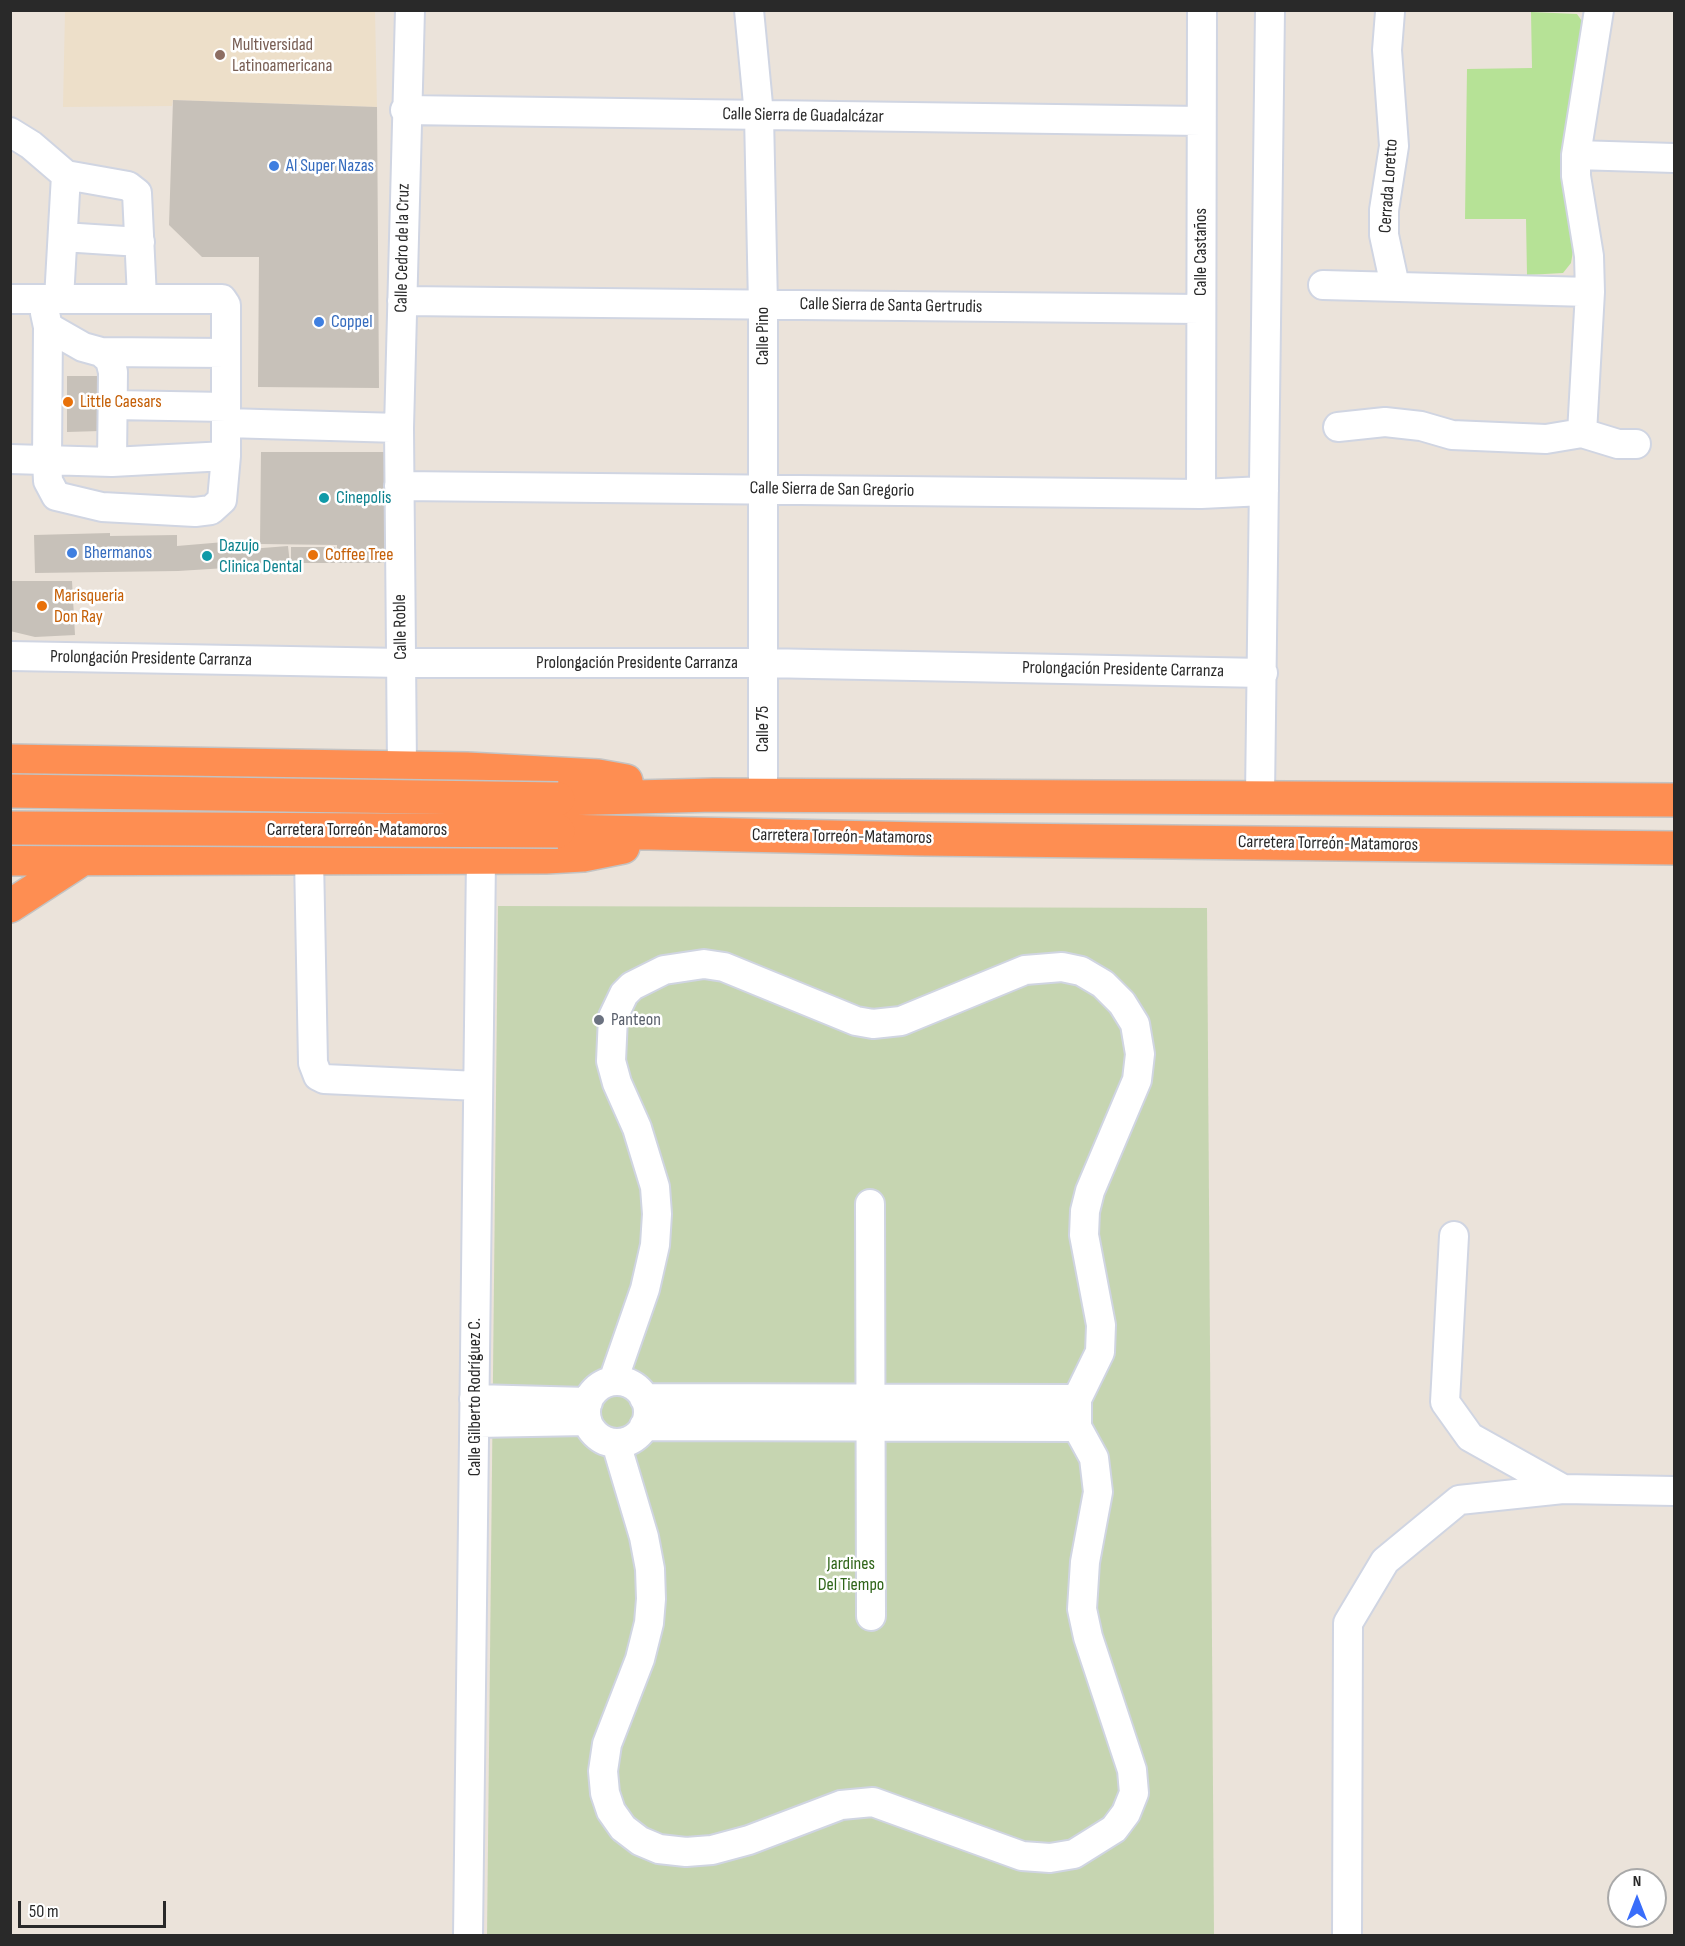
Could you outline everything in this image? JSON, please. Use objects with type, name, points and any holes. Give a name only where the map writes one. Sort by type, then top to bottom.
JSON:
[{"type":"highway","points":[[16,760],[402,767],[598,776],[714,795]]},
{"type":"highway","points":[[16,760],[28,775],[27,807],[37,836],[69,860]]},
{"type":"highway","points":[[10,791],[558,799],[714,795],[1260,796],[1673,801]]},
{"type":"highway","name":"Carretera Torreón-Matamoros","points":[[10,828],[558,831],[1674,848]]},
{"type":"highway","points":[[10,859],[481,858],[583,855],[675,834]]},
{"type":"highway","points":[[10,906],[69,860]]},
{"type":"street","name":"Calle Cedro de la Cruz","points":[[399,486],[405,110],[410,10]]},
{"type":"street","name":"Calle Pino","points":[[749,10],[759,115],[763,305],[763,663]]},
{"type":"street","name":"Calle Castaños","points":[[1201,494],[1202,10]]},
{"type":"street","points":[[1260,796],[1270,10]]},
{"type":"street","points":[[1582,433],[1590,292],[1589,256],[1576,176],[1576,155],[1599,10]]},
{"type":"street","name":"Cerrada Loretto","points":[[1389,11],[1387,50],[1394,146],[1384,218],[1387,257],[1395,286]]},
{"type":"street","name":"Calle Sierra de Guadalcázar","points":[[405,110],[1201,121]]},
{"type":"street","points":[[10,132],[31,145],[66,175],[128,186],[133,189],[139,199],[142,298]]},
{"type":"street","points":[[1576,155],[1674,158]]},
{"type":"street","points":[[10,299],[50,308],[142,298],[222,299],[226,305],[226,456],[222,500],[210,510],[195,512],[102,507],[56,496],[48,481],[50,308],[63,237],[66,175]]},
{"type":"street","points":[[63,237],[140,242]]},
{"type":"street","points":[[1323,285],[1590,292]]},
{"type":"street","name":"Calle Sierra de Santa Gertrudis","points":[[402,301],[1200,309]]},
{"type":"street","points":[[50,308],[83,347],[101,352],[226,353]]},
{"type":"street","points":[[101,352],[110,360],[113,372],[112,462]]},
{"type":"street","points":[[113,405],[399,428]]},
{"type":"street","points":[[1338,428],[1385,422],[1421,426],[1452,435],[1546,439],[1582,433],[1618,444],[1636,444]]},
{"type":"street","points":[[10,459],[112,462],[226,456]]},
{"type":"street","name":"Calle Sierra de San Gregorio","points":[[399,486],[1201,494],[1264,491]]},
{"type":"street","name":"Calle Roble","points":[[399,486],[402,767]]},
{"type":"street","name":"Prolongación Presidente Carranza","points":[[10,656],[402,663],[763,663],[1263,672]]},
{"type":"street","name":"Calle 75","points":[[763,663],[763,796]]},
{"type":"street","points":[[309,858],[313,1063],[318,1076],[324,1079],[478,1086]]},
{"type":"street","name":"Calle Gilberto Rodríguez C.","points":[[468,1935],[481,858]]},
{"type":"street","points":[[613,1382],[645,1289],[655,1245],[657,1214],[652,1177],[637,1128],[617,1083],[611,1062],[613,1017],[624,994],[632,986],[664,969],[704,964],[724,967],[856,1021],[873,1024],[901,1021],[1025,970],[1062,967],[1081,971],[1103,984],[1122,1003],[1134,1024],[1140,1054],[1137,1080],[1090,1191],[1085,1211],[1084,1235],[1101,1325],[1100,1352],[1077,1399],[1077,1427],[1094,1458],[1098,1492],[1085,1562],[1082,1609],[1088,1637],[1132,1770],[1134,1793],[1126,1813],[1114,1829],[1074,1854],[1050,1858],[1022,1856],[873,1802],[841,1805],[749,1840],[712,1850],[686,1852],[659,1849],[640,1841],[623,1828],[611,1811],[605,1793],[603,1772],[607,1743],[640,1659],[649,1623],[651,1579],[644,1537],[616,1443]]},
{"type":"street","points":[[870,1204],[871,1616]]},
{"type":"street","points":[[1454,1236],[1444,1402],[1470,1437],[1563,1489]]},
{"type":"street","points":[[613,1382],[631,1385],[645,1412],[633,1439],[616,1443],[595,1434],[588,1412],[593,1392],[613,1382]]},
{"type":"street","points":[[645,1412],[871,1398],[1077,1399]]},
{"type":"street","points":[[475,1411],[588,1412]]},
{"type":"street","points":[[645,1412],[871,1426],[1077,1427]]},
{"type":"street","points":[[1347,1935],[1348,1623],[1385,1561],[1459,1500],[1563,1489],[1674,1491]]},
{"type":"shaded area","name":"Multiversidad Latinoamericana","points":[[65,11],[375,11],[377,107],[173,100],[172,106],[63,107]]},
{"type":"green space","points":[[1531,12],[1577,14],[1584,24],[1569,215],[1573,251],[1571,263],[1563,273],[1527,275],[1526,219],[1465,219],[1467,69],[1532,68]]},
{"type":"green space","name":"Jardines Del Tiempo","points":[[498,906],[1207,908],[1214,1935],[487,1936]]},
{"type":"building","name":"Al Super Nazas","points":[[173,100],[377,107],[379,388],[258,387],[259,257],[202,257],[169,225]]},
{"type":"building","points":[[67,376],[100,376],[100,431],[67,432]]},
{"type":"building","name":"Cinepolis","points":[[261,452],[388,452],[387,563],[337,563],[337,545],[260,544]]},
{"type":"building","points":[[110,533],[110,536],[177,535],[177,546],[236,541],[237,550],[288,546],[290,564],[178,571],[35,573],[34,535]]},
{"type":"building","name":"Coffee Tree","points":[[291,547],[335,547],[335,563],[291,563]]},
{"type":"building","name":"Marisqueria Don Ray","points":[[10,581],[72,581],[75,635],[35,637],[10,631]]},
{"type":"place","name":"Multiversidad Latinoamericana","points":[[220,55]]},
{"type":"place","name":"Al Super Nazas","points":[[274,166]]},
{"type":"place","name":"Coppel","points":[[319,322]]},
{"type":"place","name":"Little Caesars","points":[[68,402]]},
{"type":"place","name":"Cinepolis","points":[[324,498]]},
{"type":"place","name":"Bhermanos","points":[[72,553]]},
{"type":"place","name":"Coffee Tree","points":[[313,555]]},
{"type":"place","name":"Dazujo Clinica Dental","points":[[207,556]]},
{"type":"place","name":"Marisqueria Don Ray","points":[[42,606]]},
{"type":"place","name":"Panteon","points":[[599,1020]]}]
